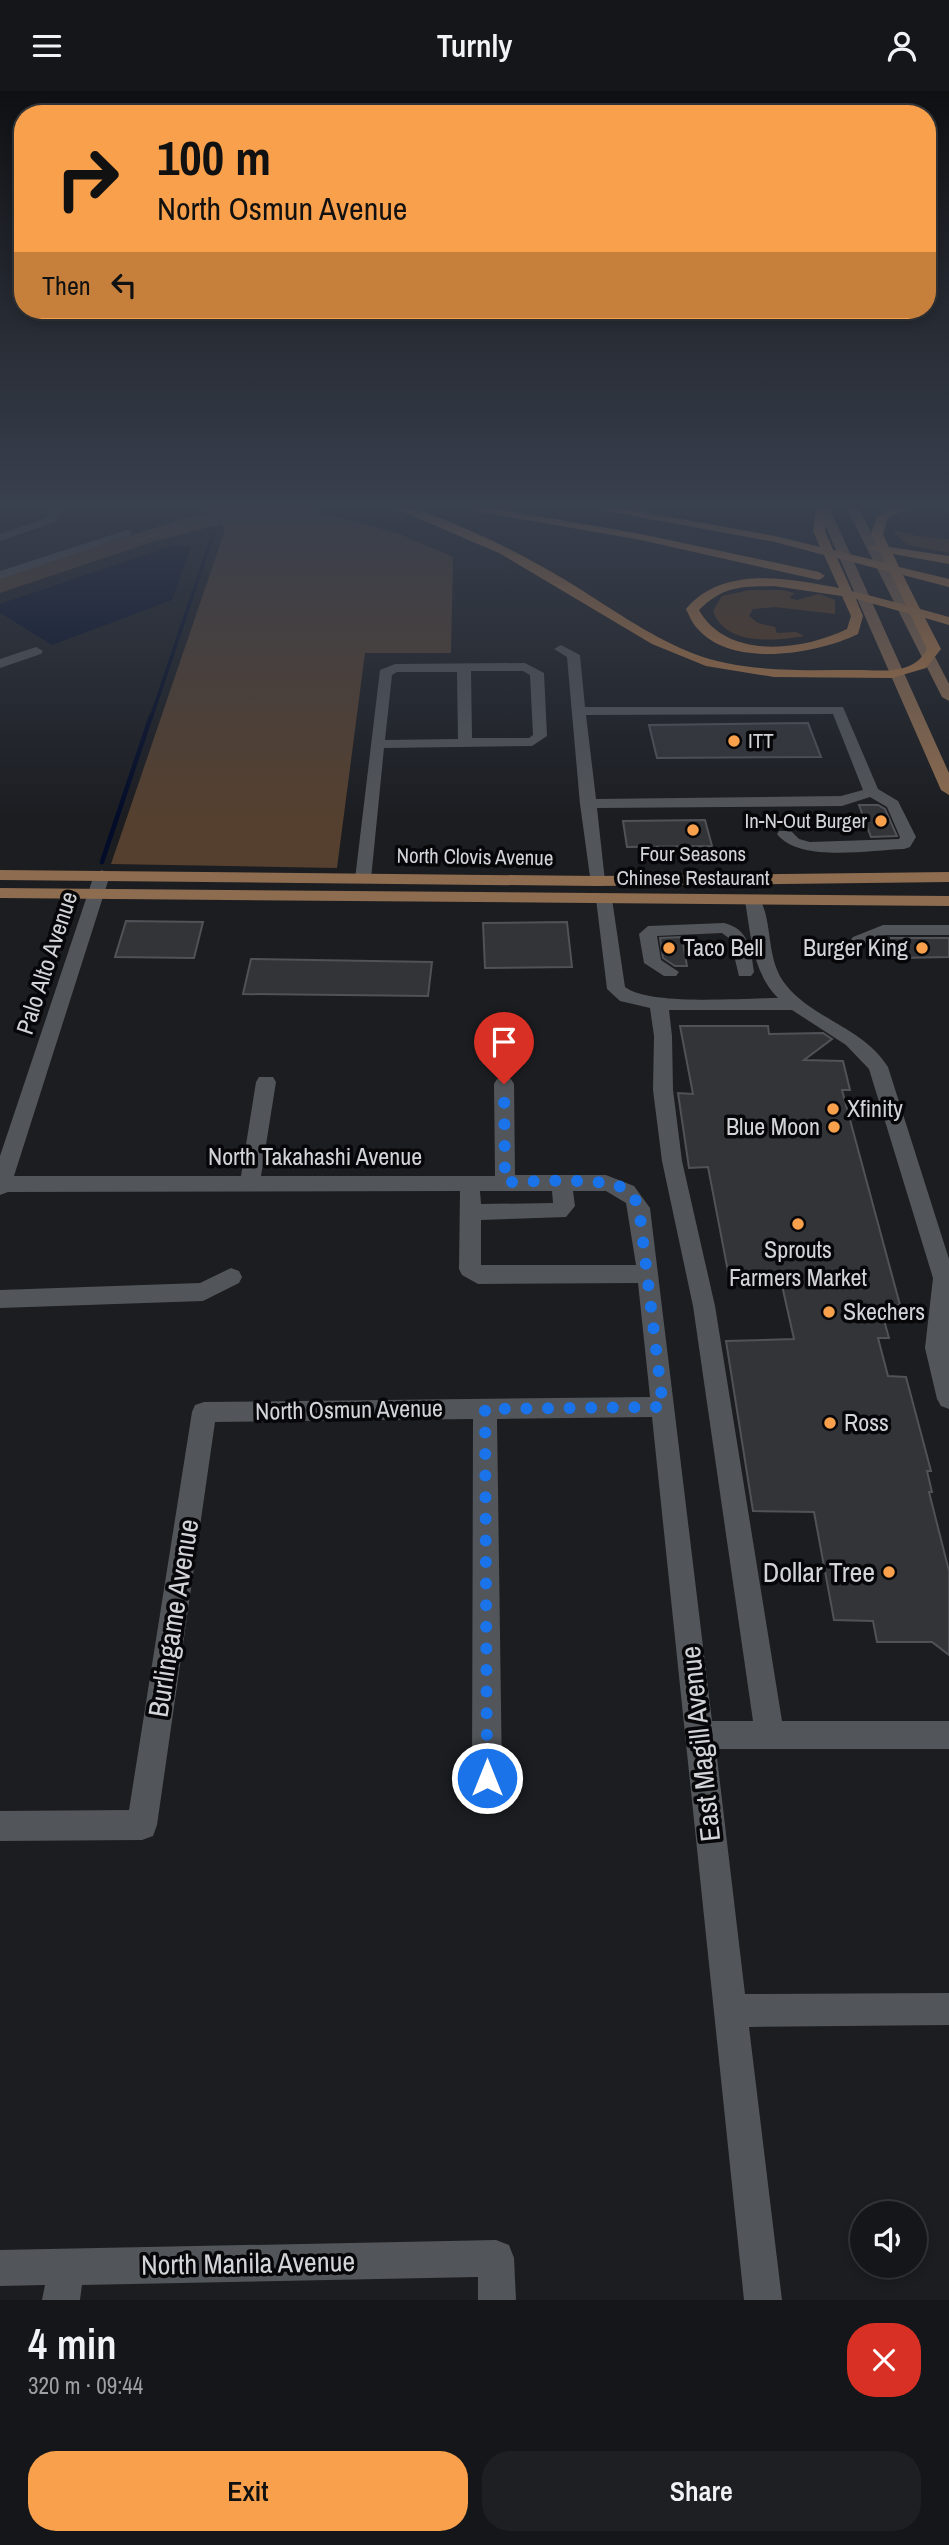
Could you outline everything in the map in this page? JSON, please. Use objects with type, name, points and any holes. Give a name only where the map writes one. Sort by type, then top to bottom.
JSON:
[{"type":"highway","points":[[606,612],[639,633],[693,658],[724,666],[788,673],[898,674],[918,668],[930,660],[934,649],[916,612]]},
{"type":"highway","points":[[693,612],[694,618],[707,633],[736,644],[768,649],[823,646],[853,631],[856,612]]},
{"type":"highway","points":[[912,612],[949,621]]},
{"type":"main road","points":[[870,612],[949,790]]},
{"type":"main road","points":[[906,612],[949,697]]},
{"type":"main road","name":"North Clovis Avenue","points":[[0,875],[99,884],[604,899],[949,901]]},
{"type":"main road","name":"North Clovis Avenue","points":[[0,893],[99,884],[363,879],[597,881],[949,877]]},
{"type":"main road","points":[[604,899],[610,891],[714,888],[790,878]]},
{"type":"street","points":[[561,649],[573,656],[597,881]]},
{"type":"street","points":[[0,664],[36,651]]},
{"type":"street","points":[[363,879],[377,744],[385,673],[395,668],[525,667],[537,673],[540,736],[532,742],[377,744]]},
{"type":"street","points":[[464,668],[464,743]]},
{"type":"street","points":[[579,711],[838,710],[871,792],[893,804],[908,837],[904,844],[809,847],[799,845],[785,834]]},
{"type":"street","points":[[588,804],[842,801],[871,792]]},
{"type":"street","name":"Palo Alto Avenue","points":[[0,1185],[99,884]]},
{"type":"street","points":[[604,899],[614,983],[626,997],[659,1004],[794,1004]]},
{"type":"street","points":[[753,901],[769,972],[778,988],[794,1004],[859,1043],[878,1067],[944,1279],[946,1300],[937,1348],[949,1399]]},
{"type":"street","points":[[670,972],[653,963],[648,935],[654,930],[724,928],[733,931],[739,937],[745,972]]},
{"type":"street","points":[[859,941],[883,930],[949,930]]},
{"type":"street","points":[[659,1004],[663,1036],[663,1090],[672,1161],[704,1306],[770,1735]]},
{"type":"street","points":[[250,1183],[266,1082]]},
{"type":"street","points":[[504,1084],[505,1182]]},
{"type":"street","points":[[470,1212],[558,1211],[564,1206],[562,1182]]},
{"type":"street","name":"North Takahashi Avenue","points":[[0,1185],[562,1182],[607,1183],[628,1191]]},
{"type":"street","points":[[470,1183],[470,1269],[478,1275],[648,1274]]},
{"type":"street","name":"East Magill Avenue","points":[[628,1191],[639,1208],[648,1274],[763,2300]]},
{"type":"street","points":[[0,1299],[202,1292],[231,1277]]},
{"type":"street","name":"North Osmun Avenue","points":[[204,1412],[663,1407]]},
{"type":"street","points":[[485,1409],[487,1778]]},
{"type":"street","name":"Burlingame Avenue","points":[[0,1826],[142,1825],[204,1412]]},
{"type":"street","points":[[699,1735],[949,1735]]},
{"type":"street","points":[[730,2011],[949,2009]]},
{"type":"street","name":"North Manila Avenue","points":[[0,2268],[64,2284],[496,2258],[497,2300]]},
{"type":"shaded area","points":[[197,612],[452,612],[451,653],[365,653],[337,868],[111,864]]},
{"type":"shaded area","points":[[714,612],[751,612],[749,616],[758,623],[775,627],[777,633],[796,632],[804,636],[752,639],[739,636],[719,622]]},
{"type":"water","points":[[0,612],[140,612],[52,645]]},
{"type":"building","name":"ITT","points":[[808,723],[821,757],[657,758],[649,725]]},
{"type":"building","name":"In-N-Out Burger","points":[[859,805],[878,805],[885,809],[897,836],[871,837]]},
{"type":"building","points":[[705,820],[712,846],[627,847],[623,821]]},
{"type":"building","points":[[126,921],[203,922],[194,958],[115,957]]},
{"type":"building","points":[[567,922],[572,967],[485,968],[483,923]]},
{"type":"building","name":"Taco Bell","points":[[682,937],[687,966],[675,966],[663,958],[660,938]]},
{"type":"building","name":"Burger King","points":[[891,938],[949,938],[949,957],[898,958]]},
{"type":"building","points":[[251,959],[432,962],[428,996],[243,994]]},
{"type":"building","points":[[680,1026],[768,1026],[769,1034],[823,1033],[832,1039],[804,1060],[843,1061],[850,1090],[842,1090],[900,1305],[890,1305],[893,1314],[882,1313],[889,1338],[878,1338],[888,1376],[906,1377],[931,1471],[927,1471],[932,1492],[929,1492],[949,1571],[949,1655],[932,1642],[877,1642],[873,1621],[834,1620],[814,1512],[753,1511],[726,1341],[794,1339],[781,1281],[730,1282],[708,1167],[689,1168],[678,1093],[693,1094]]},
{"type":"waterway","points":[[151,718],[187,612]]},
{"type":"waterway","points":[[102,862],[151,716]]},
{"type":"place","name":"ITT","points":[[734,741]]},
{"type":"place","name":"In-N-Out Burger","points":[[881,821]]},
{"type":"place","name":"Four Seasons Chinese Restaurant","points":[[693,830]]},
{"type":"place","name":"Taco Bell","points":[[669,948]]},
{"type":"place","name":"Burger King","points":[[922,948]]},
{"type":"place","name":"Xfinity","points":[[833,1109]]},
{"type":"place","name":"Blue Moon","points":[[834,1127]]},
{"type":"place","name":"Sprouts Farmers Market","points":[[798,1224]]},
{"type":"place","name":"Skechers","points":[[829,1312]]},
{"type":"place","name":"Ross","points":[[830,1423]]},
{"type":"place","name":"Dollar Tree","points":[[889,1572]]},
{"type":"route","points":[[487,1778],[485,1409],[663,1407],[648,1274],[639,1208],[635,1199],[628,1191],[607,1183],[505,1182],[504,1084]]}]
